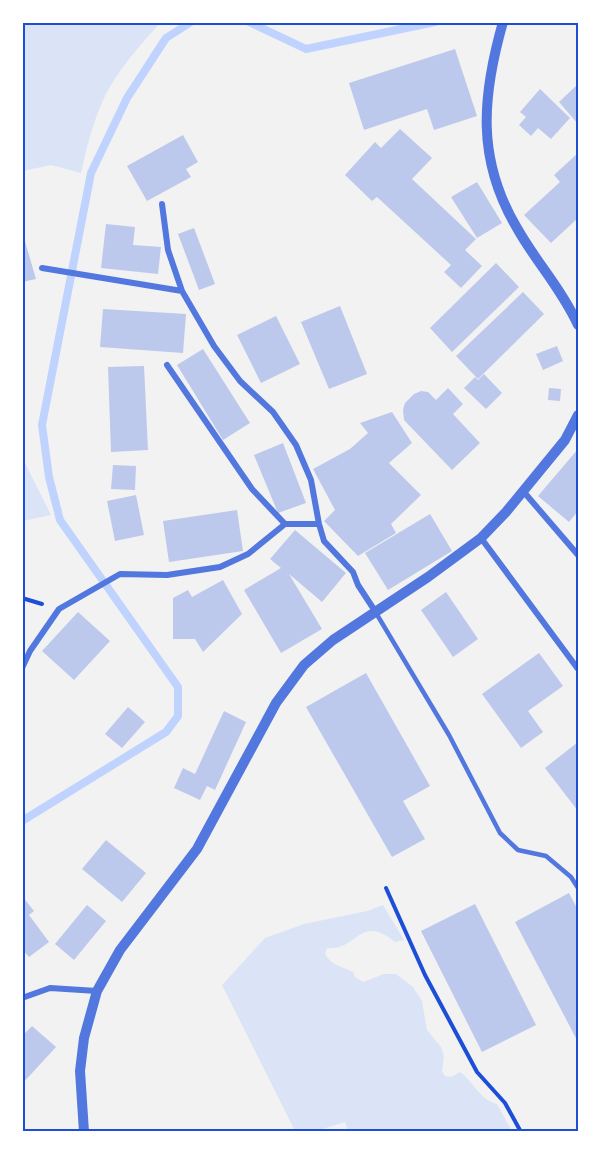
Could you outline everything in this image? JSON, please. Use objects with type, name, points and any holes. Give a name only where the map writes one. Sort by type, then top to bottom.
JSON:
[{"type":"street","points":[[503,22],[494,55],[485,126],[490,162],[502,197],[517,228],[568,302],[579,325]]},
{"type":"street","points":[[162,204],[168,250],[182,291],[227,364],[240,381],[273,412],[296,445],[310,480],[324,541],[353,572],[357,585],[375,611]]},
{"type":"street","points":[[42,268],[182,291]]},
{"type":"street","points":[[166,365],[252,489],[285,524]]},
{"type":"street","points":[[84,1131],[80,1071],[84,1038],[97,991],[120,950],[197,849],[276,703],[304,665],[333,640],[428,577],[481,538],[565,440],[579,415]]},
{"type":"street","points":[[523,491],[579,555]]},
{"type":"street","points":[[22,668],[30,651],[59,609],[120,574],[166,575],[220,567],[248,554],[285,524],[319,524]]},
{"type":"street","points":[[481,538],[579,669]]},
{"type":"street","points":[[22,998],[50,988],[97,991]]},
{"type":"lane","points":[[375,611],[449,735],[500,833],[518,850],[546,856],[571,877],[579,888]]},
{"type":"path","points":[[386,888],[425,975],[477,1072],[505,1103],[521,1131]]},
{"type":"shaded area","points":[[23,22],[160,23],[128,60],[106,95],[93,128],[81,173],[51,165],[23,171]]},
{"type":"shaded area","points":[[22,457],[51,515],[23,521]]},
{"type":"shaded area","points":[[383,905],[404,940],[395,942],[383,934],[374,931],[366,932],[346,944],[327,948],[325,954],[334,963],[353,972],[355,977],[363,982],[384,974],[396,974],[413,987],[422,1001],[427,1030],[441,1047],[444,1056],[442,1071],[445,1076],[451,1077],[460,1072],[465,1076],[486,1099],[497,1104],[512,1131],[348,1131],[345,1122],[316,1131],[295,1131],[222,985],[265,938],[304,924],[367,911]]},
{"type":"building","points":[[455,49],[477,116],[434,130],[427,109],[364,130],[349,83]]},
{"type":"building","points":[[578,84],[578,124],[559,102]]},
{"type":"building","points":[[540,89],[570,118],[551,139],[538,128],[531,136],[519,125],[526,117],[520,112]]},
{"type":"building","points":[[400,129],[432,158],[412,179],[476,239],[465,250],[482,266],[461,288],[444,272],[451,265],[377,197],[372,201],[345,175],[375,142],[381,148]]},
{"type":"building","points":[[183,135],[198,162],[186,169],[191,177],[147,201],[127,166]]},
{"type":"building","points":[[578,153],[578,218],[551,243],[524,215],[560,182],[554,175]]},
{"type":"building","points":[[477,182],[502,223],[477,238],[451,197]]},
{"type":"building","points":[[106,224],[135,227],[133,245],[161,247],[158,274],[101,268]]},
{"type":"building","points":[[194,228],[215,284],[199,290],[178,234]]},
{"type":"building","points":[[22,231],[36,279],[22,282]]},
{"type":"building","points":[[496,263],[519,287],[452,352],[430,328]]},
{"type":"building","points":[[523,292],[544,314],[478,379],[456,356]]},
{"type":"building","points":[[340,306],[367,374],[329,389],[301,322]]},
{"type":"building","points":[[103,309],[186,314],[183,353],[100,347]]},
{"type":"building","points":[[276,316],[300,364],[261,383],[237,335]]},
{"type":"building","points":[[557,346],[563,361],[543,370],[536,354]]},
{"type":"building","points":[[203,349],[250,423],[223,440],[177,365]]},
{"type":"building","points":[[144,366],[148,450],[111,452],[108,367]]},
{"type":"building","points":[[484,374],[502,393],[486,409],[464,388],[475,377],[478,380]]},
{"type":"building","points":[[448,388],[463,404],[453,414],[480,443],[452,470],[404,420],[403,410],[405,403],[414,394],[421,391],[428,392],[436,400]]},
{"type":"building","points":[[549,388],[561,389],[560,401],[548,400]]},
{"type":"building","points":[[392,412],[412,443],[389,463],[421,495],[391,524],[396,533],[358,556],[324,521],[335,510],[313,469],[350,449],[368,433],[360,423]]},
{"type":"building","points":[[283,443],[306,503],[278,513],[254,455]]},
{"type":"building","points":[[578,449],[578,511],[569,522],[538,496]]},
{"type":"building","points":[[113,465],[136,466],[135,490],[111,489]]},
{"type":"building","points":[[136,495],[144,535],[115,541],[107,501]]},
{"type":"building","points":[[237,510],[243,551],[169,562],[163,521]]},
{"type":"building","points":[[430,514],[452,551],[388,590],[365,553]]},
{"type":"building","points":[[295,530],[346,573],[322,602],[289,574],[322,629],[281,653],[244,590],[281,568],[270,559]]},
{"type":"building","points":[[223,580],[242,614],[203,652],[195,639],[173,639],[173,598],[188,590],[192,597]]},
{"type":"building","points":[[446,592],[478,639],[453,657],[421,610]]},
{"type":"building","points":[[78,612],[110,641],[74,680],[42,651]]},
{"type":"building","points":[[539,653],[563,686],[528,711],[543,732],[521,748],[482,694]]},
{"type":"building","points":[[366,673],[430,786],[403,801],[425,839],[392,857],[306,707]]},
{"type":"building","points":[[128,707],[145,722],[122,748],[105,734]]},
{"type":"building","points":[[224,711],[246,722],[215,790],[207,786],[200,800],[174,788],[183,768],[195,774]]},
{"type":"building","points":[[578,742],[578,811],[545,768]]},
{"type":"building","points":[[106,840],[146,873],[122,902],[82,869]]},
{"type":"building","points":[[569,893],[578,910],[578,1042],[515,922]]},
{"type":"building","points":[[22,896],[34,911],[29,915],[49,942],[29,957],[22,949]]},
{"type":"building","points":[[475,904],[536,1025],[482,1052],[421,931]]},
{"type":"building","points":[[87,905],[106,921],[74,960],[55,944]]},
{"type":"building","points":[[32,1026],[56,1047],[22,1084],[22,1036]]},
{"type":"waterway","points":[[22,821],[166,732],[178,716],[178,687],[60,520],[49,477],[42,425],[91,173],[127,98],[166,38],[191,22]]},
{"type":"waterway","points":[[249,22],[306,49],[435,22]]}]
